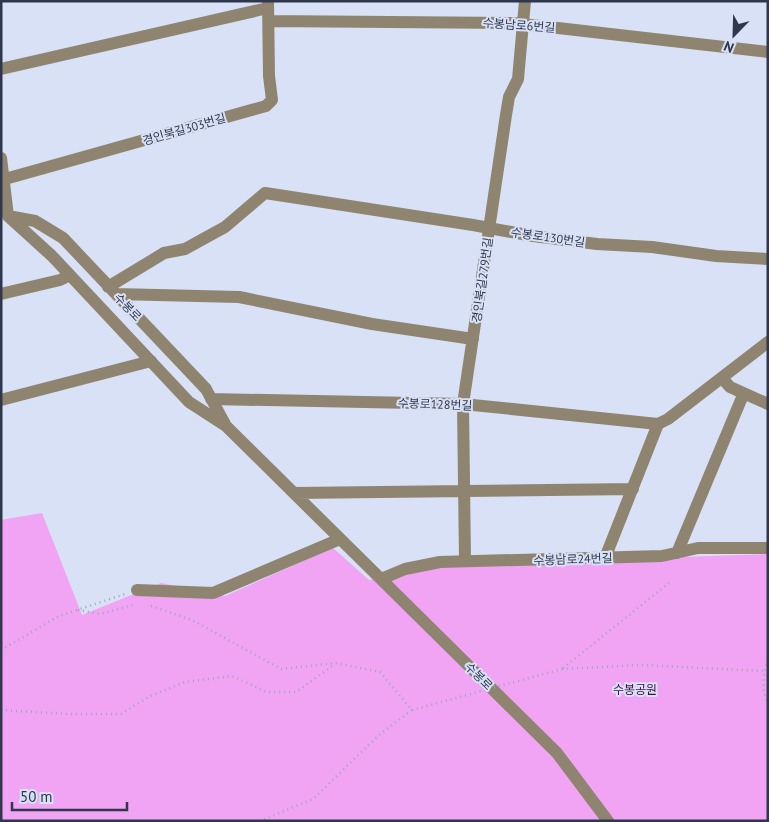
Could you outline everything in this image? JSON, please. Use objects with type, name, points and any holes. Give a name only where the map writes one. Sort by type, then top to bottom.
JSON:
[{"type":"street","name":"경인북길279번길","points":[[465,561],[463,404],[509,97],[518,79],[525,1]]},
{"type":"street","name":"수봉남로6번길","points":[[268,10],[523,24],[768,52]]},
{"type":"street","points":[[1,69],[268,10]]},
{"type":"street","name":"경인북길303번길","points":[[5,179],[266,106],[272,100],[269,76],[268,10]]},
{"type":"street","points":[[1,158],[5,179],[5,215]]},
{"type":"street","name":"수봉로130번길","points":[[112,290],[164,254],[185,249],[225,227],[265,193],[597,244],[768,259]]},
{"type":"street","name":"수봉로","points":[[5,215],[70,275],[189,402],[226,426],[557,753],[608,821]]},
{"type":"street","name":"수봉로","points":[[5,215],[35,221],[62,238],[206,389],[226,426]]},
{"type":"street","points":[[1,294],[60,280],[70,275]]},
{"type":"street","points":[[112,290],[239,298],[372,324],[473,339]]},
{"type":"street","points":[[606,558],[658,424],[668,419],[768,342]]},
{"type":"street","points":[[1,400],[150,361]]},
{"type":"street","points":[[722,378],[730,388],[768,404]]},
{"type":"street","points":[[677,553],[743,395]]},
{"type":"street","name":"수봉로128번길","points":[[211,400],[463,404],[658,424]]},
{"type":"street","points":[[294,493],[632,489]]},
{"type":"street","points":[[137,590],[188,594],[213,593],[340,539]]},
{"type":"street","name":"수봉남로24번길","points":[[381,579],[406,569],[440,562],[662,556],[698,548],[768,548]]},
{"type":"path","points":[[562,669],[669,583]]},
{"type":"path","points":[[1,650],[59,616],[137,590]]},
{"type":"path","points":[[78,610],[100,614],[142,603]]},
{"type":"path","points":[[150,606],[192,620],[281,669],[336,663],[380,672],[412,710]]},
{"type":"path","points":[[768,660],[764,671],[763,688],[768,703]]},
{"type":"path","points":[[1,710],[59,714],[121,714],[150,696],[185,682],[232,676],[267,692],[296,692],[336,663]]},
{"type":"path","points":[[260,821],[313,799],[379,735],[412,710],[562,669],[640,665],[764,671]]},
{"type":"green space","name":"수봉공원","points":[[42,513],[82,615],[161,583],[225,596],[333,548],[369,580],[445,565],[768,554],[768,821],[1,821],[1,520]]}]
